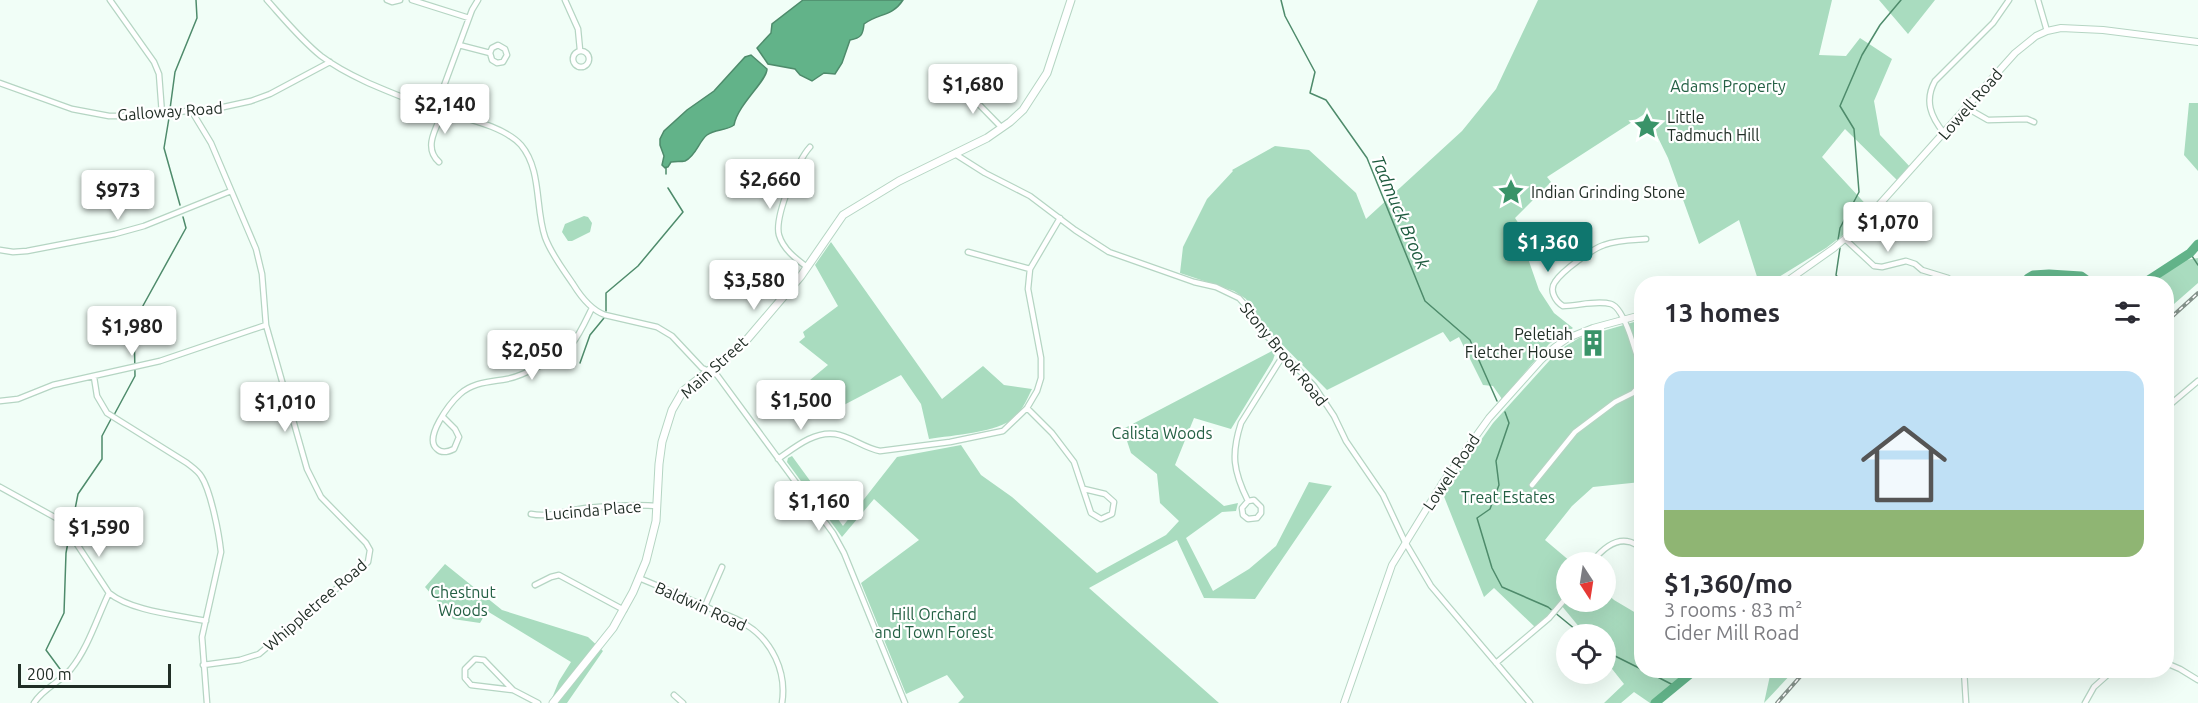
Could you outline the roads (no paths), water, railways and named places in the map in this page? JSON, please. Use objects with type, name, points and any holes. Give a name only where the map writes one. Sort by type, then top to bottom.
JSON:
[{"type":"main road","name":"Main Street","points":[[553,703],[605,640],[624,610],[639,578],[653,536],[659,464],[666,424],[683,391],[744,343],[807,267],[837,222],[850,209],[1002,128],[1023,110],[1044,79],[1071,0]]},
{"type":"street","points":[[110,0],[154,62],[159,74],[162,114]]},
{"type":"street","points":[[267,0],[316,51],[330,62],[393,93],[435,110],[488,125],[518,142],[533,169],[540,219],[547,243],[592,308],[605,315],[657,327],[672,336],[702,368],[717,375],[837,539],[905,703]]},
{"type":"street","points":[[387,0],[392,2],[400,0]]},
{"type":"street","points":[[412,0],[469,18]]},
{"type":"street","points":[[435,110],[469,18],[478,0]]},
{"type":"street","points":[[565,0],[578,29],[580,50]]},
{"type":"street","points":[[1944,133],[1930,113],[1931,88],[1935,81],[1993,23],[2009,0]]},
{"type":"street","points":[[2038,0],[2047,31]]},
{"type":"street","name":"Lowell Road","points":[[1794,276],[1861,225],[2015,53],[2031,40],[2047,31],[2061,28],[2197,41]]},
{"type":"street","points":[[459,45],[490,52]]},
{"type":"street","name":"Galloway Road","points":[[0,83],[92,114],[136,116],[236,105],[270,94],[330,62]]},
{"type":"street","points":[[951,84],[961,86],[1002,128]]},
{"type":"street","points":[[1967,108],[1988,120],[2026,119],[2034,122]]},
{"type":"street","name":"Whippletree Road","points":[[190,110],[211,143],[260,260],[266,325],[307,469],[321,497],[366,543],[370,550],[370,557],[359,570],[260,654],[240,660],[203,665]]},
{"type":"street","points":[[439,162],[433,156],[430,145],[443,112]]},
{"type":"street","points":[[807,267],[782,243],[778,226],[788,194],[805,153],[810,147]]},
{"type":"street","name":"Stony Brook Road","points":[[955,154],[985,173],[1030,196],[1109,252],[1232,293],[1245,304],[1263,332],[1314,386],[1334,416],[1346,441],[1383,495],[1405,542],[1431,586],[1530,703]]},
{"type":"street","points":[[0,250],[27,251],[115,234],[144,226],[231,190]]},
{"type":"street","points":[[778,459],[808,440],[823,435],[836,434],[880,451],[950,442],[1003,430],[1028,408],[1041,378],[1041,358],[1028,289],[1030,269],[1060,218]]},
{"type":"street","points":[[1634,348],[1623,318],[1612,304],[1563,306],[1555,298],[1553,285],[1564,272],[1602,245],[1625,240],[1646,239]]},
{"type":"street","points":[[1845,239],[1875,266],[1882,267],[1903,261],[1942,276]]},
{"type":"street","points":[[968,252],[1030,269]]},
{"type":"street","points":[[443,417],[455,429],[459,437],[454,449],[445,452],[436,449],[432,441],[433,432],[443,417],[456,398],[469,388],[520,375],[567,349],[576,339],[592,308]]},
{"type":"street","name":"Lowell Road","points":[[1344,703],[1385,582],[1405,542],[1443,482],[1489,418],[1554,347],[1568,338],[1634,316]]},
{"type":"street","points":[[0,401],[18,399],[52,386],[160,361],[266,325]]},
{"type":"street","points":[[1248,501],[1236,474],[1234,463],[1237,435],[1241,423],[1284,354]]},
{"type":"street","points":[[94,377],[97,396],[107,412],[187,463],[198,472],[204,482],[221,552],[202,637],[207,703]]},
{"type":"street","points":[[2174,401],[2198,381]]},
{"type":"street","points":[[1532,485],[1575,432],[1615,402],[1634,392]]},
{"type":"street","points":[[1028,408],[1070,456],[1077,468],[1089,509],[1094,516],[1105,518],[1112,514],[1114,502],[1109,496],[1084,489]]},
{"type":"street","points":[[0,487],[58,519],[68,529],[109,593],[122,601],[148,609],[206,621]]},
{"type":"street","points":[[1254,500],[1261,507],[1261,513],[1254,520],[1243,515],[1243,505],[1248,501],[1254,500]]},
{"type":"street","name":"Lucinda Place","points":[[531,514],[564,514],[584,508],[657,506]]},
{"type":"street","points":[[1600,552],[1612,543],[1627,541],[1634,544]]},
{"type":"street","points":[[705,606],[722,567]]},
{"type":"street","points":[[535,585],[551,576],[560,575],[624,610]]},
{"type":"street","name":"Baldwin Road","points":[[639,578],[746,624],[765,640],[779,669],[782,682],[782,703]]},
{"type":"street","points":[[34,703],[42,693],[67,674],[76,662],[109,593]]},
{"type":"street","points":[[1496,663],[1556,611]]},
{"type":"street","points":[[513,690],[471,686],[465,678],[465,669],[471,662],[484,660],[513,690],[538,703]]},
{"type":"street","points":[[2174,666],[2198,680]]},
{"type":"street","points":[[1964,678],[1966,703]]},
{"type":"street","points":[[2085,703],[2094,687],[2104,678]]},
{"type":"street","points":[[674,695],[683,703]]},
{"type":"waterway","points":[[170,109],[175,72],[197,18],[196,0]]},
{"type":"waterway","name":"Tadmuck Brook","points":[[1281,0],[1285,16],[1315,72],[1310,93],[1326,100],[1367,158],[1425,301],[1470,340],[1497,401]]},
{"type":"waterway","points":[[1838,240],[1840,228],[1859,192],[1854,129],[1840,106],[1862,55],[1880,25],[1901,0]]},
{"type":"waterway","points":[[169,118],[164,148],[180,205]]},
{"type":"waterway","points":[[666,167],[666,174]]},
{"type":"waterway","points":[[606,311],[606,293],[638,266],[683,212],[668,188]]},
{"type":"waterway","points":[[114,415],[135,376],[134,322],[186,228],[183,217]]},
{"type":"waterway","points":[[2155,276],[2190,253],[2198,244]]},
{"type":"waterway","points":[[1837,276],[1840,248]]},
{"type":"waterway","points":[[2190,253],[2198,265]]},
{"type":"waterway","points":[[2031,276],[2049,274],[2081,276]]},
{"type":"waterway","points":[[580,363],[590,335],[604,318]]},
{"type":"waterway","name":"Tadmuck Brook","points":[[1505,412],[1509,423],[1496,461],[1499,485],[1490,509],[1477,518],[1492,568],[1502,587],[1548,607],[1569,624]]},
{"type":"waterway","points":[[71,530],[78,494],[102,459],[102,436],[111,419]]},
{"type":"waterway","points":[[60,669],[46,650],[64,613],[66,553],[69,537]]},
{"type":"waterway","name":"Tadmuck Brook","points":[[1616,656],[1634,666]]},
{"type":"waterway","name":"Tadmuck Brook","points":[[1660,678],[1675,686]]},
{"type":"waterway","name":"Tadmuck Brook","points":[[1655,703],[1685,678]]},
{"type":"railway","points":[[2174,315],[2198,293]]},
{"type":"railway","points":[[1777,703],[1799,678]]},
{"type":"place","name":"Little Tadmuch Hill","points":[[1647,126]]},
{"type":"place","name":"Indian Grinding Stone","points":[[1511,192]]},
{"type":"place","name":"Peletiah Fletcher House","points":[[1593,343]]},
{"type":"park label","name":"Adams Property","points":[[1728,86]]},
{"type":"park label","name":"Calista Woods","points":[[1162,433]]},
{"type":"park label","name":"Treat Estates","points":[[1508,497]]},
{"type":"park label","name":"Chestnut Woods","points":[[463,601]]},
{"type":"park label","name":"Hill Orchard and Town Forest","points":[[934,623]]}]
